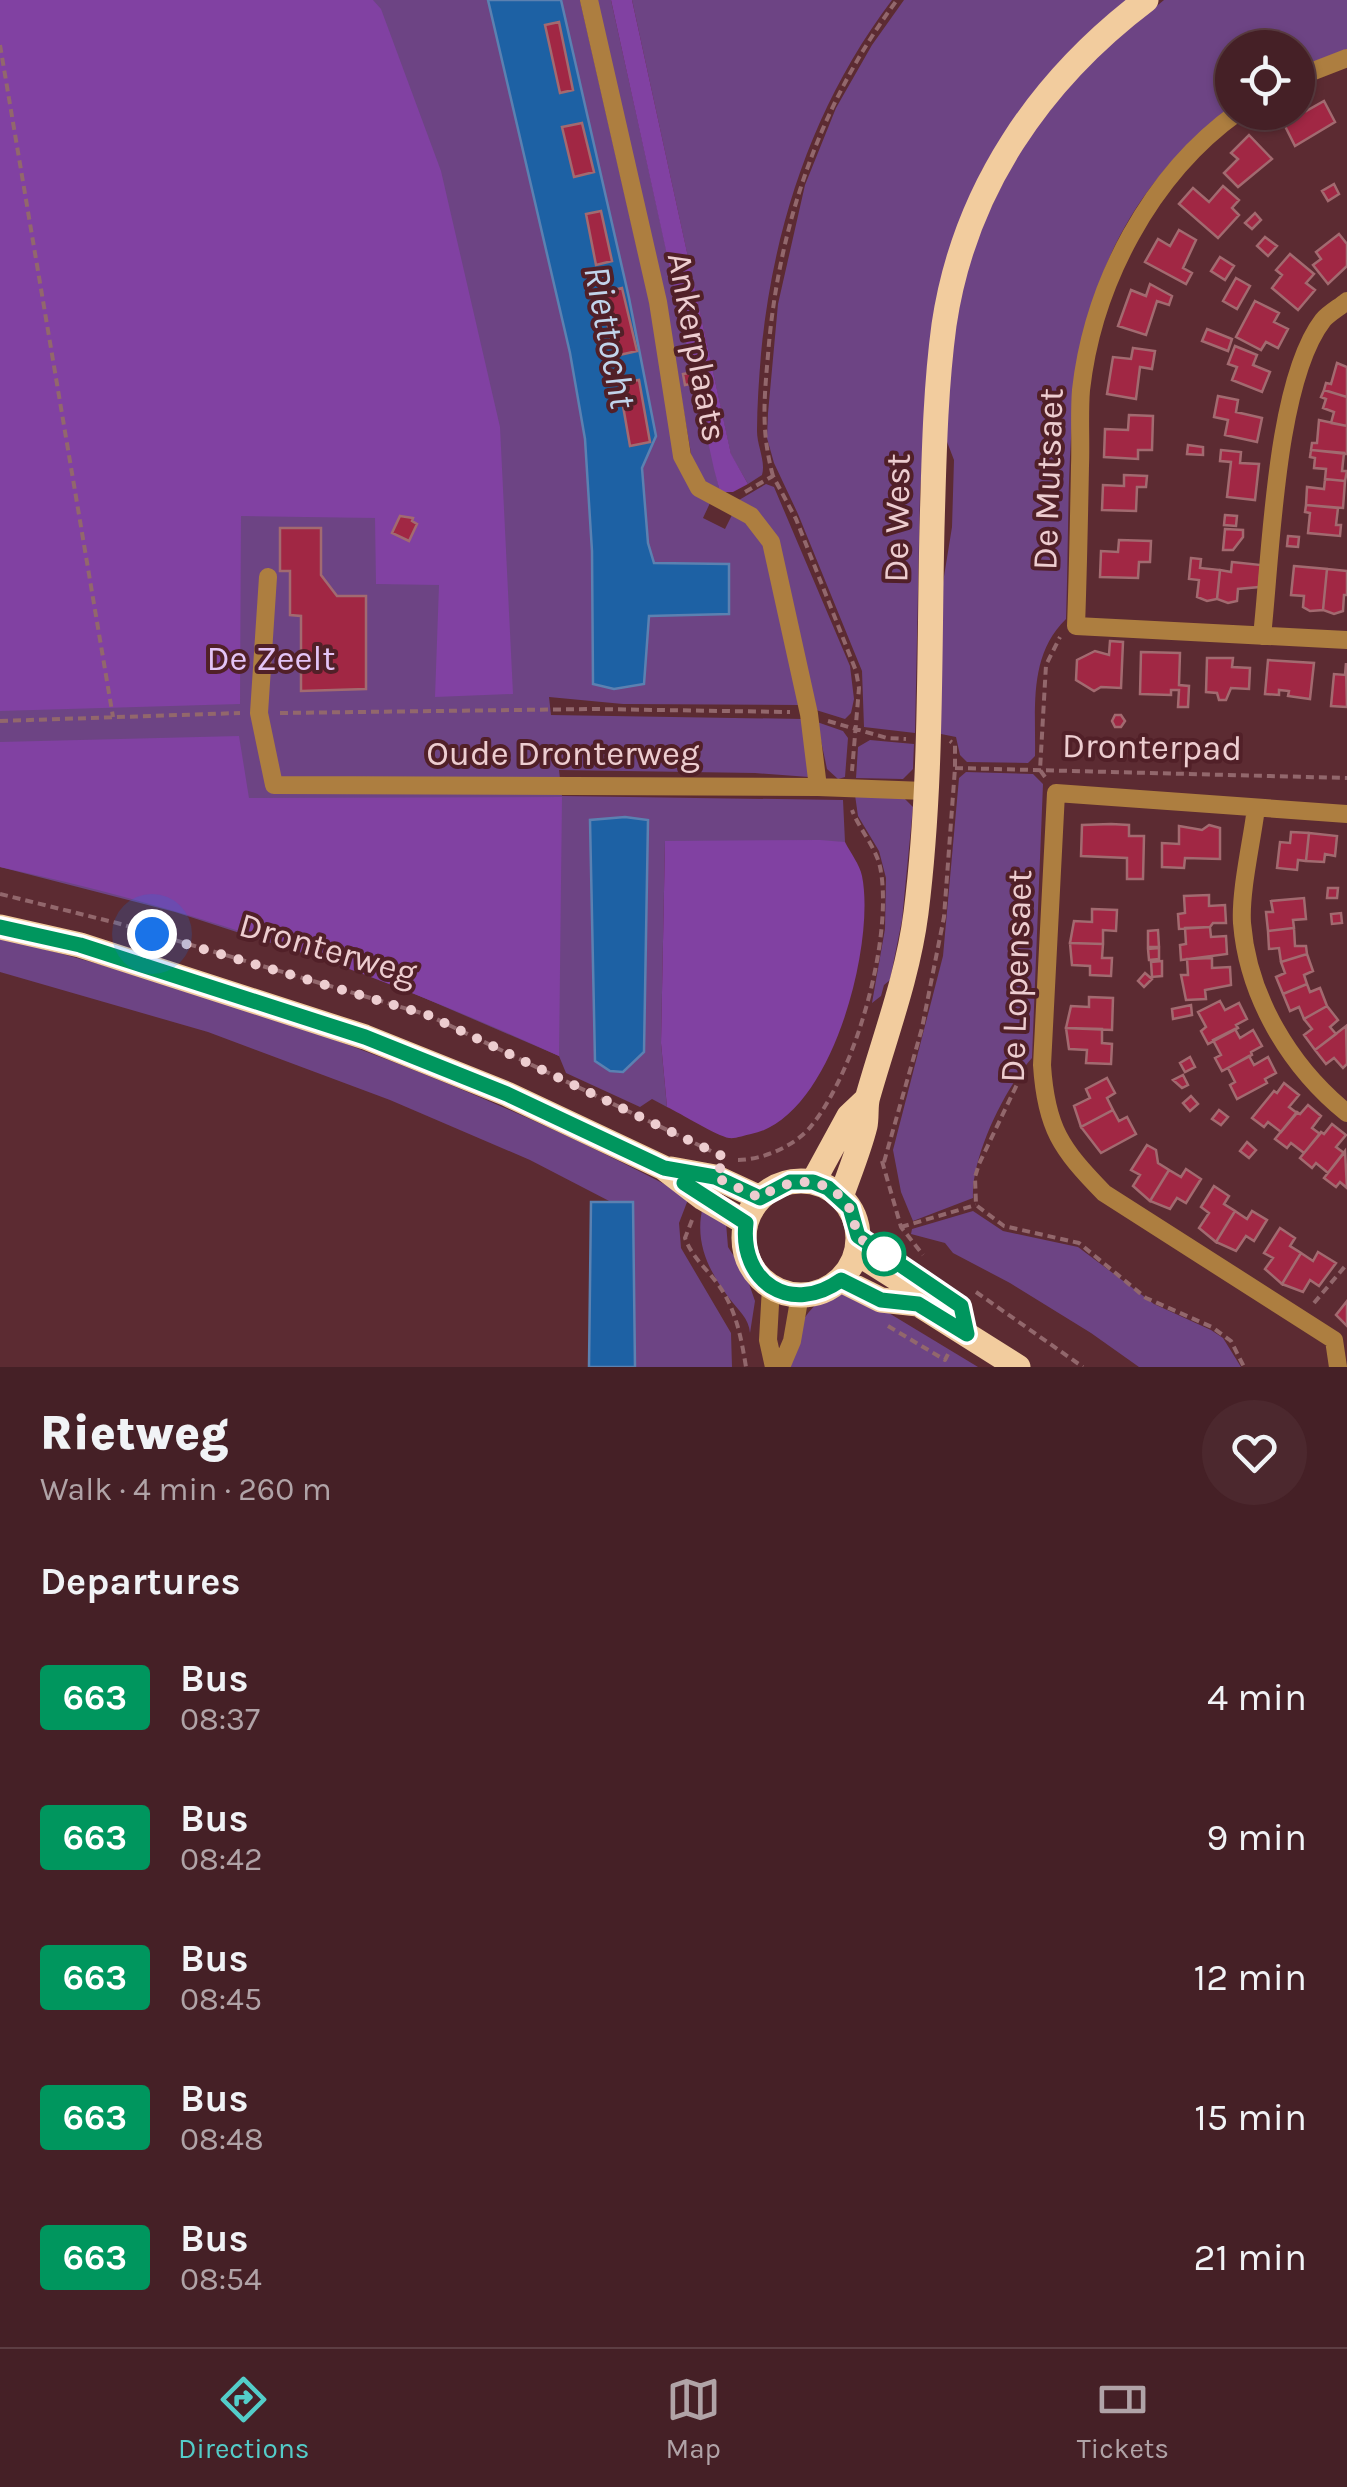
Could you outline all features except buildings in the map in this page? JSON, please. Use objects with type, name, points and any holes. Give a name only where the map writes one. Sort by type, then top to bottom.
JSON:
[{"type":"main road","name":"De West","points":[[841,1197],[849,1116],[867,1099],[890,1030],[916,916],[925,790],[935,410],[953,284],[980,202],[1025,123],[1077,58],[1146,0]]},
{"type":"main road","name":"Dronterweg","points":[[0,927],[80,945],[365,1037],[507,1094],[664,1168],[715,1178],[760,1198]]},
{"type":"main road","name":"De West","points":[[813,1182],[847,1145]]},
{"type":"main road","name":"Dronterweg","points":[[715,1178],[746,1223]]},
{"type":"main road","points":[[858,1244],[841,1280],[815,1294],[800,1295],[771,1287],[757,1275],[748,1260],[744,1241],[746,1223],[760,1198],[779,1186],[813,1182],[841,1197],[850,1208],[858,1244],[898,1279],[918,1304],[1018,1367]]},
{"type":"main road","points":[[841,1280],[881,1300],[918,1304]]},
{"type":"street","name":"Ankerplaats","points":[[589,0],[658,302],[682,456],[699,488],[750,516],[771,542],[810,714],[818,786]]},
{"type":"street","points":[[1315,70],[1347,58]]},
{"type":"street","name":"De Mutsaet","points":[[1076,626],[1081,394],[1095,318],[1120,254],[1149,207],[1183,162],[1216,130]]},
{"type":"street","points":[[1262,636],[1284,428],[1304,356],[1324,320],[1347,300]]},
{"type":"street","points":[[259,713],[268,577]]},
{"type":"street","points":[[1076,626],[1347,640]]},
{"type":"street","name":"Oude Dronterweg","points":[[259,713],[274,785],[818,786],[925,790]]},
{"type":"street","points":[[1056,794],[1347,814]]},
{"type":"street","name":"De Lopensaet","points":[[1056,794],[1042,1066],[1044,1101],[1060,1144],[1104,1193],[1334,1340],[1338,1367]]},
{"type":"street","points":[[1256,808],[1242,920],[1253,980],[1275,1031],[1322,1093],[1347,1114]]},
{"type":"street","points":[[858,1244],[961,1306],[967,1334]]},
{"type":"street","points":[[771,1287],[768,1340],[777,1367]]},
{"type":"street","points":[[777,1367],[792,1341],[800,1295]]},
{"type":"path","points":[[746,1367],[733,1308],[690,1253],[684,1238],[715,1178],[761,1158],[811,1128],[848,1060],[882,930],[881,869],[854,816],[850,787],[859,688],[856,671],[796,519],[773,476],[765,448],[762,419],[774,295],[789,224],[825,122],[864,48],[896,0]]},
{"type":"path","points":[[0,45],[113,717]]},
{"type":"path","points":[[728,502],[773,476]]},
{"type":"path","points":[[1056,794],[1040,770],[1046,665],[1058,639],[1076,626]]},
{"type":"path","points":[[0,720],[594,709],[810,714],[855,730]]},
{"type":"path","name":"Dronterpad","points":[[955,768],[1347,778]]},
{"type":"path","name":"Dronterweg","points":[[0,894],[117,923],[428,1015],[689,1140],[715,1178]]},
{"type":"path","points":[[922,1028],[884,1162],[901,1227],[924,1256]]},
{"type":"path","points":[[976,1205],[975,1177],[1006,1103],[1024,1072],[1030,1066],[1042,1066]]},
{"type":"path","points":[[811,1128],[884,1162]]},
{"type":"path","points":[[901,1227],[976,1205]]},
{"type":"path","points":[[976,1205],[1004,1226],[1079,1244],[1146,1298],[1212,1327],[1231,1341],[1244,1367]]},
{"type":"path","points":[[1301,1318],[1347,1264]]},
{"type":"path","points":[[972,1289],[1083,1367]]},
{"type":"green space","name":"De Zeelt","points":[[0,0],[488,0],[570,353],[585,439],[592,551],[593,683],[623,688],[644,684],[649,616],[729,564],[654,564],[648,543],[642,468],[656,436],[561,0],[580,0],[650,304],[678,466],[692,492],[710,503],[703,518],[725,529],[733,513],[764,544],[800,705],[623,704],[549,697],[551,715],[803,719],[809,777],[559,770],[562,796],[843,800],[845,842],[665,841],[661,1043],[667,1107],[652,1099],[640,1107],[566,1073],[559,1056],[373,976],[175,912],[0,867]],"holes":[[[625,817],[623,1072],[610,1071],[590,821]]]},
{"type":"green space","points":[[595,0],[611,0],[720,492],[704,482],[693,465],[662,285]]},
{"type":"green space","points":[[632,0],[892,0],[840,81],[819,124],[787,213],[761,354],[757,431],[763,470],[748,484],[731,455]]},
{"type":"green space","points":[[904,0],[1127,0],[1045,78],[981,172],[930,347],[920,493],[915,733],[864,727],[862,671],[767,438],[778,304],[805,185],[836,108],[872,45]]},
{"type":"green space","points":[[1164,0],[1347,0],[1347,49],[1315,61],[1315,30],[1215,30],[1215,122],[1173,160],[1131,217],[1102,276],[1084,338],[1069,472],[1066,619],[1045,649],[1040,666],[1035,701],[1035,756],[1028,763],[967,762],[960,755],[956,737],[936,733],[940,601],[952,527],[954,460],[944,434],[950,346],[973,244],[1022,144],[1080,69]]},
{"type":"green space","points":[[766,484],[774,487],[850,666],[854,699],[851,713],[845,719],[816,710],[790,592],[739,500]]},
{"type":"green space","points":[[817,722],[843,731],[848,738],[845,777],[838,779],[827,769]]},
{"type":"green space","points":[[870,740],[914,744],[913,769],[903,779],[856,778],[858,747]]},
{"type":"green space","points":[[966,772],[1033,774],[1043,784],[1032,1058],[992,1124],[978,1163],[973,1198],[913,1221],[901,1192],[893,1150],[943,956],[959,778]]},
{"type":"green space","points":[[855,795],[902,796],[913,807],[902,920],[890,980],[872,1003],[885,929],[886,878],[879,851],[858,816]]},
{"type":"green space","points":[[0,938],[178,987],[353,1046],[524,1116],[689,1197],[679,1223],[681,1248],[731,1333],[732,1367],[635,1367],[633,1202],[613,1203],[530,1160],[390,1100],[208,1032],[0,972]]},
{"type":"green space","points":[[703,1206],[726,1223],[728,1247],[746,1275],[755,1301],[750,1333],[745,1318],[709,1266],[700,1231]]},
{"type":"green space","points":[[973,1211],[1003,1231],[1078,1247],[1154,1304],[1223,1338],[1241,1367],[1139,1367],[1010,1283],[953,1253],[945,1243],[911,1234],[912,1229]]},
{"type":"green space","points":[[837,1293],[864,1298],[978,1367],[790,1367],[798,1332],[808,1313]]},
{"type":"shaded area","name":"De Zeelt","points":[[0,0],[373,0],[381,9],[441,171],[500,427],[513,694],[435,697],[439,585],[376,584],[375,518],[241,516],[240,704],[0,711]]},
{"type":"shaded area","points":[[611,0],[632,0],[731,454],[748,484],[733,492],[720,492],[714,469]]},
{"type":"shaded area","points":[[239,736],[249,798],[562,797],[559,1056],[423,998],[285,946],[144,902],[0,867],[0,742]]},
{"type":"shaded area","points":[[665,841],[845,842],[862,876],[862,943],[842,1025],[825,1064],[804,1097],[779,1121],[751,1134],[729,1138],[667,1107],[661,1043]]},
{"type":"water","name":"Riettocht","points":[[488,0],[561,0],[656,436],[642,468],[648,543],[654,563],[729,564],[729,614],[649,616],[644,684],[614,689],[593,684],[592,551],[585,439],[570,353]]},
{"type":"water","points":[[590,820],[648,820],[644,1052],[623,1072],[610,1071],[595,1061]]},
{"type":"water","points":[[591,1202],[633,1202],[635,1367],[589,1367]]},
{"type":"bus line","name":"663","points":[[0,927],[80,945],[365,1037],[507,1094],[664,1168],[715,1177],[760,1198],[790,1182],[813,1182],[828,1188],[850,1208],[858,1236],[961,1306],[967,1334],[918,1304],[881,1300],[841,1280],[815,1294],[785,1293],[771,1287],[748,1260],[746,1223],[684,1183]]},
{"type":"route","points":[[152,934],[378,998],[458,1028],[726,1158],[715,1177],[760,1198],[790,1182],[813,1182],[828,1188],[850,1208],[858,1236],[884,1254]]}]
